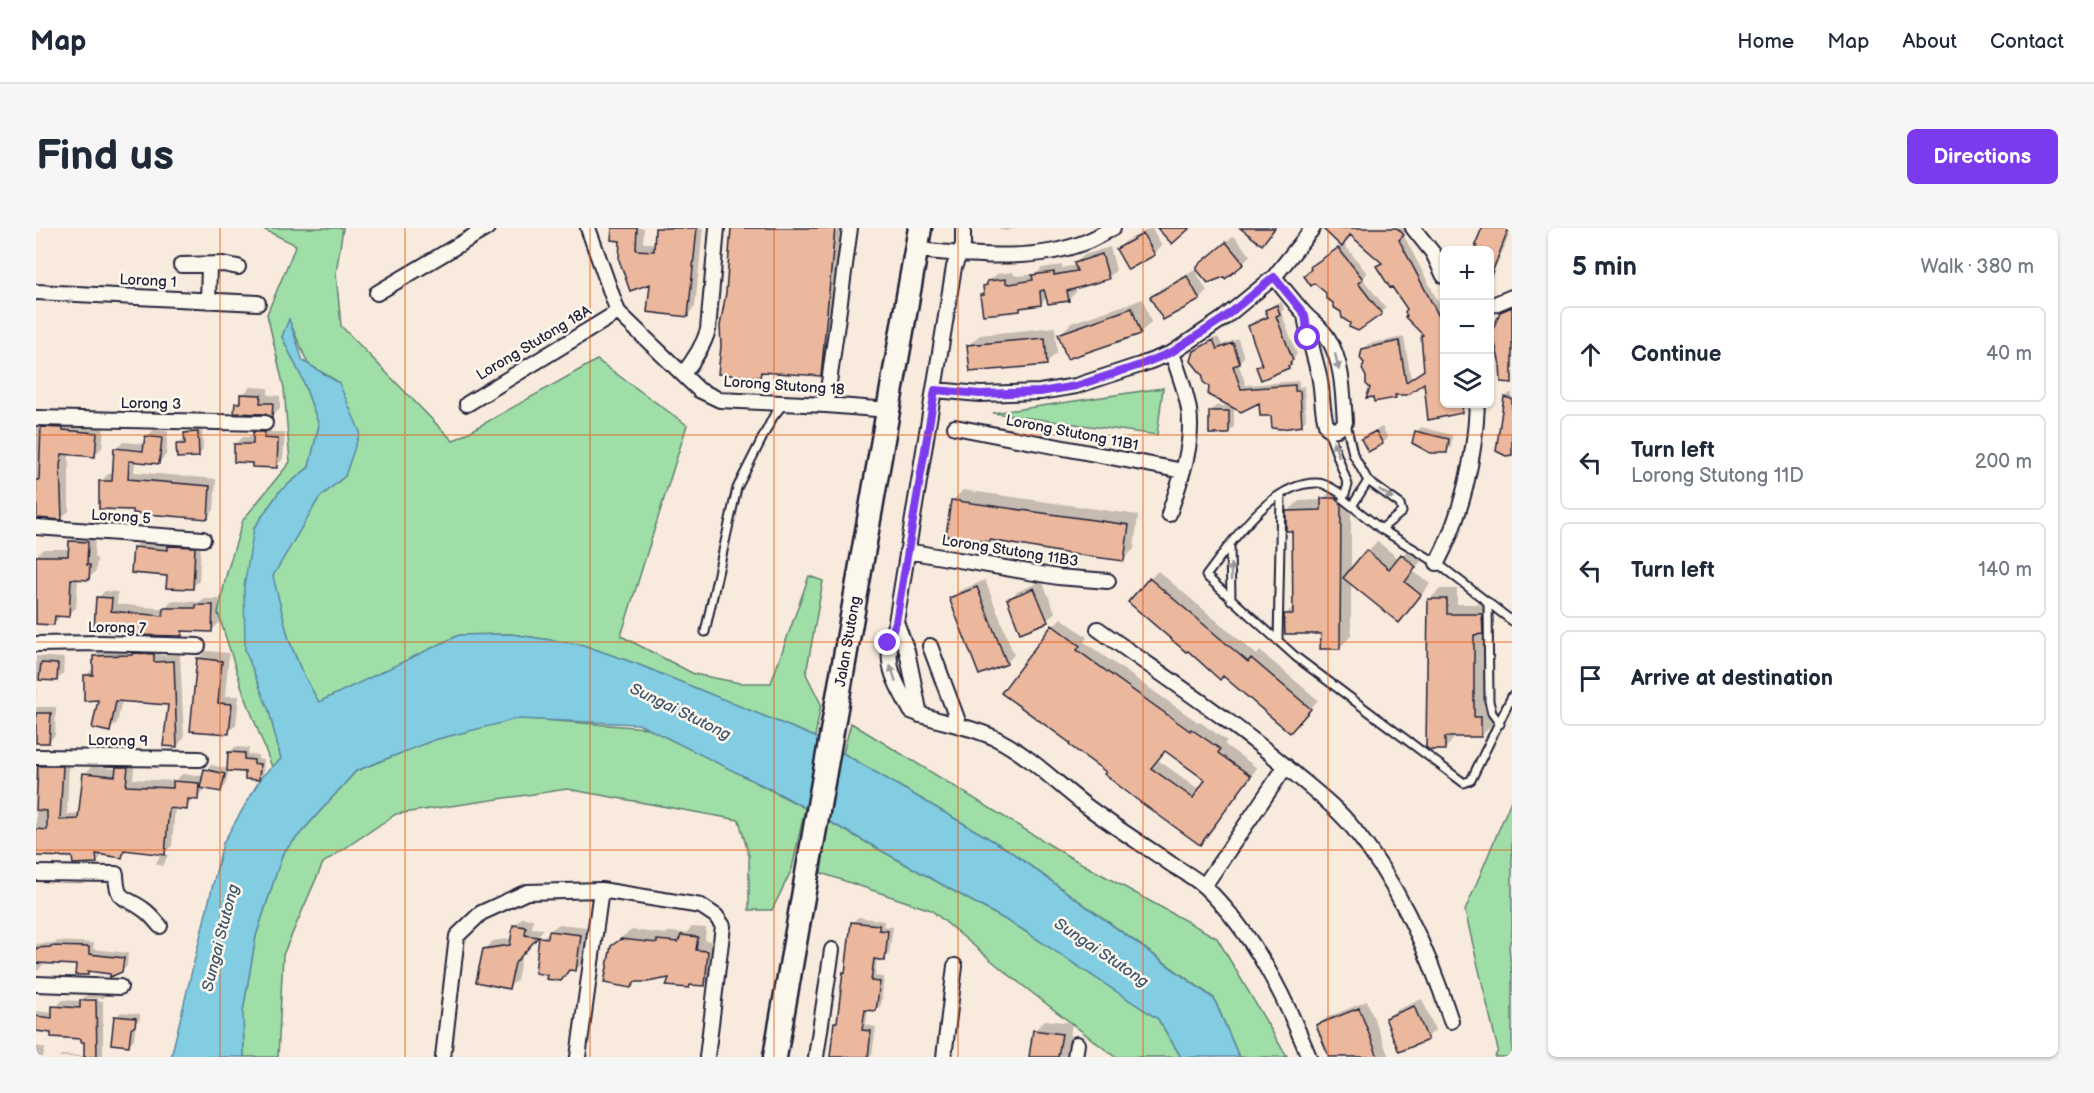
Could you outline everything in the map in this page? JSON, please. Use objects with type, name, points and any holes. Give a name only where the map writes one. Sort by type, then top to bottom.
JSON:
[{"type":"main road","name":"Jalan Stutong","points":[[775,1057],[918,239]]},
{"type":"street","points":[[376,293],[487,228]]},
{"type":"street","name":"Lorong Stutong 18","points":[[588,228],[618,312],[699,390],[720,400],[889,410]]},
{"type":"street","points":[[683,374],[698,355],[708,330],[717,228]]},
{"type":"street","points":[[826,405],[850,228]]},
{"type":"street","points":[[963,228],[964,236],[954,267],[896,622],[907,651],[920,715],[940,722],[959,724],[997,739],[1018,751],[1085,805],[1203,886],[1234,919],[1264,963],[1290,1011],[1309,1057]]},
{"type":"street","points":[[918,239],[959,254],[1027,255],[1087,242],[1113,228]]},
{"type":"street","points":[[935,390],[980,394],[1040,392],[1076,386],[1172,352],[1224,318],[1274,277],[1312,228]]},
{"type":"street","points":[[1413,228],[1433,253],[1440,268]]},
{"type":"street","points":[[181,265],[223,264],[238,267]]},
{"type":"street","points":[[208,301],[209,266]]},
{"type":"street","points":[[1274,277],[1305,315],[1319,326],[1336,354],[1343,389],[1345,422],[1338,429],[1332,430],[1327,427],[1324,417],[1319,377],[1308,338],[1305,315]]},
{"type":"street","name":"Lorong 1","points":[[36,292],[258,303]]},
{"type":"street","points":[[1494,304],[1512,297]]},
{"type":"street","name":"Lorong Stutong 18A","points":[[467,404],[618,312]]},
{"type":"street","points":[[1168,514],[1183,471],[1189,436],[1189,411],[1172,352]]},
{"type":"street","points":[[1437,563],[1450,536],[1472,459],[1477,408]]},
{"type":"street","name":"Lorong 3","points":[[36,417],[265,423]]},
{"type":"street","name":"Lorong Stutong 11B1","points":[[955,427],[1183,471]]},
{"type":"street","name":"Lorong 5","points":[[36,527],[203,539]]},
{"type":"street","name":"Lorong Stutong 11B3","points":[[907,551],[1058,577],[1108,580]]},
{"type":"street","points":[[1098,629],[1262,747],[1352,827],[1405,905],[1440,986],[1451,1021]]},
{"type":"street","name":"Lorong 7","points":[[36,644],[101,643],[198,646]]},
{"type":"street","points":[[930,646],[959,724]]},
{"type":"street","name":"Lorong 9","points":[[36,757],[200,759]]},
{"type":"street","points":[[1203,886],[1286,766]]},
{"type":"street","points":[[36,873],[116,874],[116,888],[123,899],[142,908],[160,926]]},
{"type":"street","points":[[443,1057],[457,936],[481,914],[527,892],[602,890],[701,906],[716,916],[723,926],[707,1057]]},
{"type":"street","points":[[578,1057],[602,890]]},
{"type":"street","points":[[816,1057],[832,950]]},
{"type":"street","points":[[944,1057],[955,966]]},
{"type":"street","points":[[36,984],[120,987]]},
{"type":"lane","points":[[705,632],[737,488],[773,417],[784,403]]},
{"type":"lane","points":[[1345,422],[1353,454],[1368,481],[1400,504],[1402,508],[1402,512],[1381,529]]},
{"type":"lane","points":[[1327,427],[1348,484],[1348,490],[1343,495]]},
{"type":"lane","points":[[1352,506],[1368,481]]},
{"type":"lane","points":[[1512,621],[1437,563],[1381,529],[1343,499],[1343,495],[1320,483],[1300,486],[1258,510],[1206,576],[1278,641],[1337,689],[1464,783],[1471,780],[1512,696]]},
{"type":"lane","points":[[1278,641],[1281,495]]},
{"type":"lane","points":[[1230,544],[1231,600]]},
{"type":"lane","points":[[1488,602],[1489,701],[1492,713],[1500,724]]},
{"type":"green space","points":[[261,228],[343,228],[336,273],[341,326],[453,441],[597,360],[687,425],[621,636],[694,674],[740,683],[771,683],[809,576],[823,581],[806,674],[821,704],[815,737],[637,664],[583,645],[511,634],[459,635],[319,703],[301,670],[289,640],[272,576],[319,498],[345,476],[340,383],[308,364],[289,320],[282,337],[302,378],[319,425],[309,467],[279,492],[254,528],[269,711],[281,759],[272,767],[243,691],[218,613],[227,572],[243,520],[290,462],[284,388],[267,314],[296,245]]},
{"type":"green space","points":[[1163,388],[1157,435],[993,413]]},
{"type":"green space","points":[[517,718],[647,728],[805,808],[792,869],[772,910],[749,910],[749,856],[739,820],[567,789],[396,814],[323,863],[283,955],[278,1057],[244,1057],[243,1011],[256,936],[283,853],[356,771],[434,740]]},
{"type":"green space","points":[[851,723],[1068,856],[1217,938],[1287,1057],[1239,1057],[1214,998],[1007,849],[843,753]]},
{"type":"green space","points":[[1512,798],[1512,933],[1509,947],[1512,975],[1512,1057],[1495,1057],[1498,1050],[1465,911]]},
{"type":"green space","points":[[828,821],[1020,928],[1085,969],[1158,1019],[1181,1057],[1115,1057],[1004,971],[931,910],[821,873]]},
{"type":"water","name":"Sungai Stutong","points":[[289,319],[303,361],[339,383],[360,432],[345,476],[319,498],[273,576],[289,640],[301,670],[319,702],[459,635],[511,634],[583,645],[637,664],[815,737],[1007,849],[1214,999],[1239,1057],[1181,1057],[1158,1019],[1020,928],[780,794],[647,728],[638,724],[517,719],[434,740],[356,771],[283,853],[256,936],[243,1011],[244,1057],[171,1057],[223,843],[262,776],[281,759],[269,711],[245,650],[244,587],[254,528],[279,492],[309,467],[319,425],[302,378],[282,337]]},
{"type":"building","points":[[612,228],[637,228],[636,250],[654,251],[655,228],[697,228],[688,317],[647,312],[650,284],[630,291],[619,260],[620,241],[611,240]]},
{"type":"building","points":[[731,228],[835,228],[821,376],[761,372],[760,377],[718,374],[721,346],[720,326],[726,293]]},
{"type":"building","points":[[1157,228],[1190,228],[1172,244]]},
{"type":"building","points":[[1240,228],[1275,228],[1262,245]]},
{"type":"building","points":[[1322,228],[1397,228],[1404,235],[1399,240],[1440,318],[1440,408],[1462,408],[1462,413],[1428,420],[1424,383],[1407,395],[1395,395],[1396,398],[1374,402],[1373,397],[1366,398],[1370,388],[1366,384],[1366,377],[1362,369],[1364,363],[1360,358],[1362,349],[1399,341],[1406,382],[1424,370],[1421,336],[1423,335],[1405,317],[1407,309],[1376,266],[1382,263],[1350,235],[1342,247]]},
{"type":"building","points":[[1482,228],[1509,228],[1494,267],[1494,246],[1475,245]]},
{"type":"building","points":[[1143,234],[1155,255],[1128,270],[1116,249]]},
{"type":"building","points":[[1226,242],[1244,264],[1225,279],[1224,277],[1208,283],[1197,270],[1197,266]]},
{"type":"building","points":[[1338,248],[1363,279],[1358,283],[1382,314],[1358,331],[1349,327],[1350,323],[1342,318],[1341,312],[1333,307],[1333,303],[1326,298],[1326,293],[1314,283],[1311,286],[1304,276],[1311,269],[1310,267]]},
{"type":"building","points":[[1102,254],[1109,279],[1067,291],[1069,301],[1048,304],[1044,290],[1040,291],[1041,305],[1020,308],[1020,311],[983,315],[980,295],[984,295],[983,286],[987,285],[987,281],[1006,279],[1006,283],[1010,284],[1033,280],[1032,275],[1054,272],[1054,275],[1077,271],[1074,263]]},
{"type":"building","points":[[1187,276],[1200,300],[1163,320],[1150,297]]},
{"type":"building","points":[[1277,305],[1280,315],[1276,316],[1293,360],[1289,368],[1261,380],[1256,367],[1262,365],[1248,326],[1268,317],[1265,310]]},
{"type":"building","points":[[1512,307],[1512,383],[1501,382],[1500,364],[1494,344],[1494,327],[1500,312]]},
{"type":"building","points":[[1132,308],[1141,334],[1067,359],[1058,334]]},
{"type":"building","points":[[1045,338],[1047,365],[970,372],[967,345]]},
{"type":"building","points":[[1213,340],[1217,349],[1233,343],[1240,364],[1233,366],[1241,389],[1295,385],[1295,391],[1300,391],[1302,426],[1272,428],[1271,416],[1260,416],[1259,403],[1241,412],[1208,395],[1209,387],[1203,382],[1203,376],[1191,361],[1194,351]]},
{"type":"building","points":[[240,394],[261,395],[260,403],[273,403],[272,418],[265,414],[234,413],[235,403],[240,403]]},
{"type":"building","points":[[1504,397],[1512,399],[1512,455],[1506,456],[1496,451]]},
{"type":"building","points":[[1209,411],[1229,411],[1229,434],[1209,434]]},
{"type":"building","points":[[41,427],[97,433],[95,457],[62,454],[60,465],[62,520],[37,518],[36,480],[39,480]]},
{"type":"building","points":[[1376,431],[1383,444],[1368,452],[1361,439]]},
{"type":"building","points":[[1415,431],[1449,439],[1447,453],[1430,453],[1412,443]]},
{"type":"building","points":[[198,432],[199,457],[177,458],[176,444],[185,444],[184,433]]},
{"type":"building","points":[[253,432],[265,432],[264,438],[278,439],[277,468],[252,467],[252,463],[234,462],[234,444],[253,444]]},
{"type":"building","points":[[145,436],[162,438],[159,464],[129,461],[128,479],[210,486],[208,519],[133,513],[133,510],[99,509],[99,481],[112,481],[114,448],[143,451]]},
{"type":"building","points":[[1321,498],[1337,498],[1341,504],[1340,649],[1320,649],[1321,634],[1285,634],[1284,614],[1293,614],[1292,531],[1286,531],[1286,511],[1321,510]]},
{"type":"building","points":[[951,500],[1129,525],[1124,561],[990,540],[990,542],[946,536]]},
{"type":"building","points":[[69,541],[88,542],[89,580],[71,579],[69,617],[55,616],[54,625],[36,624],[36,556],[68,556]]},
{"type":"building","points":[[168,546],[195,547],[193,589],[166,588],[167,576],[131,573],[133,547],[168,550]]},
{"type":"building","points":[[1366,550],[1389,569],[1401,554],[1416,567],[1405,582],[1421,595],[1399,623],[1343,578]]},
{"type":"building","points":[[1149,578],[1248,662],[1251,658],[1311,709],[1290,733],[1223,676],[1220,680],[1128,602]]},
{"type":"building","points":[[977,587],[1007,664],[979,675],[949,598]]},
{"type":"building","points":[[1034,588],[1048,622],[1020,633],[1007,599]]},
{"type":"building","points":[[96,597],[112,598],[111,611],[163,616],[163,608],[196,608],[196,605],[213,605],[212,632],[182,631],[182,636],[125,635],[125,632],[94,630]]},
{"type":"building","points":[[1428,599],[1447,599],[1447,614],[1482,614],[1483,634],[1474,635],[1474,717],[1481,717],[1481,737],[1445,737],[1445,750],[1429,750],[1426,747]]},
{"type":"building","points":[[1052,625],[1080,646],[1077,650],[1190,731],[1191,729],[1220,749],[1218,753],[1251,776],[1200,845],[1136,799],[1104,774],[1106,772],[1069,745],[1070,743],[1001,693]],"holes":[[[1165,751],[1205,780],[1193,798],[1151,768]]]},
{"type":"building","points":[[132,653],[154,654],[154,662],[174,661],[177,747],[163,746],[168,705],[116,701],[110,732],[92,728],[98,700],[84,701],[84,675],[93,675],[93,656],[132,655]]},
{"type":"building","points":[[197,658],[222,661],[218,703],[232,704],[229,734],[190,731]]},
{"type":"building","points":[[41,663],[58,664],[57,681],[39,680]]},
{"type":"building","points":[[36,713],[51,713],[49,743],[36,743]]},
{"type":"building","points":[[228,752],[245,753],[244,759],[254,760],[254,764],[260,764],[259,780],[245,779],[245,772],[227,771]]},
{"type":"building","points":[[38,766],[63,766],[60,820],[78,819],[83,773],[115,776],[116,767],[128,767],[126,786],[173,788],[173,781],[199,783],[198,800],[188,799],[187,810],[169,808],[165,855],[124,850],[122,858],[96,854],[97,863],[73,864],[72,857],[36,856],[36,829],[47,830],[47,811],[36,810]]},
{"type":"building","points":[[204,769],[225,774],[221,792],[200,788]]},
{"type":"building","points":[[851,922],[879,925],[879,930],[888,931],[885,961],[874,959],[871,981],[880,982],[876,1011],[865,1010],[862,1030],[871,1031],[868,1057],[830,1057],[843,972],[845,973]]},
{"type":"building","points":[[513,925],[526,927],[525,935],[538,937],[515,963],[509,989],[476,982],[483,949],[510,945]]},
{"type":"building","points":[[549,931],[581,935],[576,971],[569,970],[561,981],[546,979],[547,975],[535,973],[539,937],[548,938]]},
{"type":"building","points":[[681,935],[698,937],[696,950],[708,951],[705,986],[690,985],[689,988],[666,986],[669,978],[635,982],[631,988],[604,983],[611,946],[621,939],[657,943],[657,940],[678,942]]},
{"type":"building","points":[[89,947],[89,954],[124,958],[122,972],[110,977],[110,974],[88,971],[88,975],[75,975],[76,965],[36,963],[36,948]]},
{"type":"building","points":[[80,1000],[96,1000],[97,1057],[84,1057],[84,1042],[81,1042],[81,1039],[51,1037],[51,1033],[36,1031],[36,1016],[52,1018],[52,1006],[80,1008]]},
{"type":"building","points":[[1414,1006],[1428,1040],[1399,1052],[1385,1018]]},
{"type":"building","points":[[1359,1008],[1378,1057],[1329,1057],[1316,1025]]},
{"type":"building","points":[[114,1016],[136,1018],[135,1026],[131,1029],[129,1046],[111,1044]]},
{"type":"building","points":[[1033,1030],[1062,1034],[1058,1057],[1029,1057]]},
{"type":"route","points":[[888,643],[896,622],[935,390],[980,394],[1040,392],[1076,386],[1140,365],[1172,352],[1224,318],[1274,277],[1305,315],[1308,338]]}]
